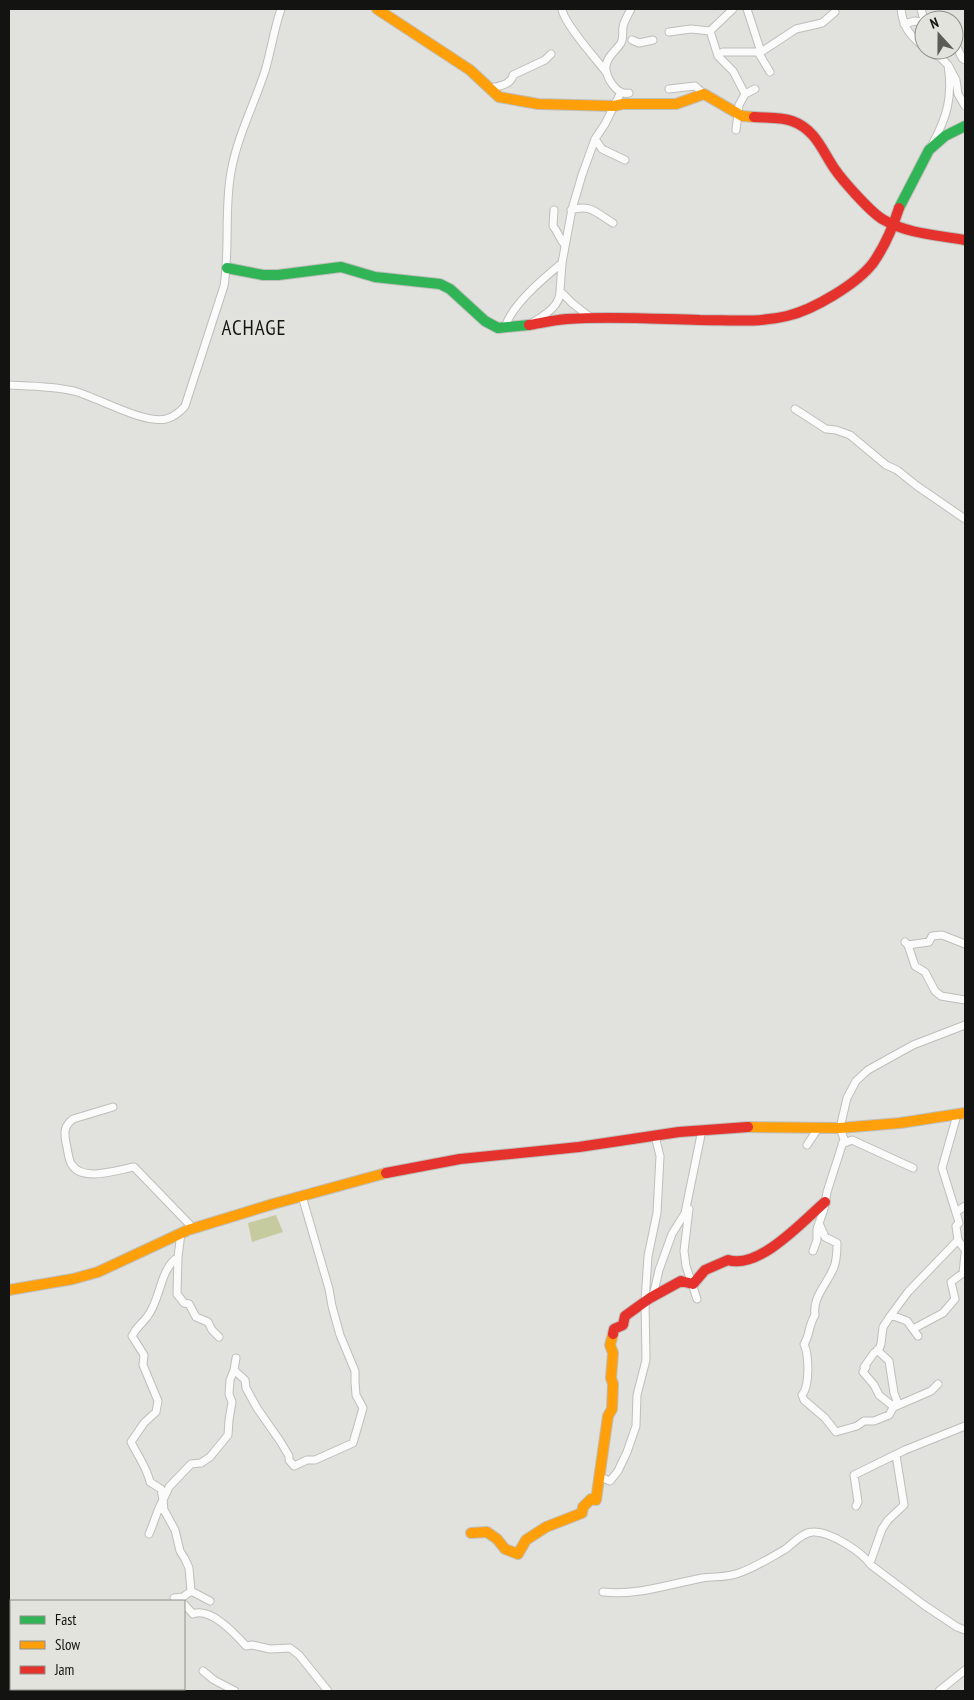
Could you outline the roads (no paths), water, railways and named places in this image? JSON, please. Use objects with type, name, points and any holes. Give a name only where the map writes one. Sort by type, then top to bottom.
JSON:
[{"type":"street","points":[[9,385],[46,386],[74,392],[103,401],[146,419],[167,419],[176,415],[185,406],[224,286],[227,268],[227,217],[231,170],[245,123],[264,72],[281,9]]},
{"type":"street","points":[[377,9],[470,70],[499,96],[526,103],[614,106],[624,104],[676,104],[701,95]]},
{"type":"street","points":[[562,9],[569,25],[606,72],[617,91],[625,94],[629,93]]},
{"type":"street","points":[[606,72],[606,64],[620,44],[623,37],[623,26],[631,9]]},
{"type":"street","points":[[669,32],[710,31],[733,9]]},
{"type":"street","points":[[747,9],[759,52],[770,72]]},
{"type":"street","points":[[901,9],[904,24],[909,34],[914,38]]},
{"type":"street","points":[[723,52],[759,52],[774,45],[796,29],[822,23],[835,12]]},
{"type":"street","points":[[904,24],[914,21]]},
{"type":"street","points":[[710,31],[718,56],[733,71],[745,94]]},
{"type":"street","points":[[620,44],[632,40],[640,33]]},
{"type":"street","points":[[632,40],[639,43],[653,40]]},
{"type":"street","points":[[490,88],[507,84],[513,75],[545,60],[551,54]]},
{"type":"street","points":[[943,60],[956,80],[958,94],[963,96]]},
{"type":"street","points":[[227,268],[278,275],[341,266],[375,277],[440,284],[450,289],[463,303],[485,321],[498,328],[591,318],[716,320],[768,318],[800,312],[833,296],[861,275],[880,253],[894,226],[902,200],[930,150],[948,106],[950,97],[948,65]]},
{"type":"street","points":[[669,89],[688,87],[742,116],[790,120],[816,137],[835,170],[878,216],[901,229],[922,231],[965,240]]},
{"type":"street","points":[[736,130],[739,104],[745,94],[755,89]]},
{"type":"street","points":[[530,325],[556,304],[560,296],[562,263],[571,210],[595,139],[621,92]]},
{"type":"street","points":[[963,96],[965,106]]},
{"type":"street","points":[[948,106],[963,96]]},
{"type":"street","points":[[930,150],[945,136],[965,126]]},
{"type":"street","points":[[595,139],[602,148],[625,160]]},
{"type":"street","points":[[571,210],[582,207],[588,208],[612,223]]},
{"type":"street","points":[[554,210],[553,226],[558,232],[559,239],[565,244]]},
{"type":"street","points":[[504,328],[507,320],[523,298],[562,263]]},
{"type":"street","points":[[560,291],[576,307],[591,318]]},
{"type":"street","points":[[795,409],[826,429],[850,435],[886,465],[897,470],[965,519]]},
{"type":"street","points":[[965,944],[942,935],[932,936],[929,942],[906,943],[915,966],[925,972],[940,996],[965,1000]]},
{"type":"street","points":[[813,1251],[827,1192],[844,1139],[840,1128],[847,1098],[856,1081],[868,1070],[913,1045],[965,1025]]},
{"type":"street","points":[[113,1107],[73,1119],[68,1123],[64,1132],[71,1165],[80,1173],[89,1175],[134,1167],[193,1228]]},
{"type":"street","points":[[9,1290],[73,1279],[98,1272],[193,1228],[302,1196],[387,1173],[460,1159],[579,1148],[655,1136],[735,1127],[840,1128],[900,1123],[961,1114],[942,1168],[959,1223],[956,1226],[958,1240],[965,1250]]},
{"type":"street","points":[[807,1145],[819,1127]]},
{"type":"street","points":[[471,1533],[487,1532],[497,1539],[505,1549],[518,1554],[526,1540],[546,1527],[582,1513],[583,1507],[591,1499],[596,1500],[608,1416],[612,1409],[613,1384],[611,1378],[613,1352],[610,1345],[614,1329],[623,1325],[624,1316],[654,1292],[659,1270],[672,1234],[685,1213],[702,1130]]},
{"type":"street","points":[[600,1477],[610,1481],[618,1471],[636,1426],[637,1396],[646,1360],[648,1256],[657,1213],[660,1156],[655,1136]]},
{"type":"street","points":[[842,1144],[852,1140],[913,1168]]},
{"type":"street","points":[[690,1188],[688,1226],[685,1235],[684,1251],[686,1266],[697,1299]]},
{"type":"street","points":[[234,1370],[245,1380],[246,1388],[256,1408],[280,1441],[294,1466],[307,1460],[315,1460],[353,1443],[355,1430],[364,1408],[356,1395],[355,1370],[340,1335],[329,1289],[302,1196]]},
{"type":"street","points":[[693,1284],[705,1270],[728,1260],[737,1263],[753,1258],[772,1248],[825,1202]]},
{"type":"street","points":[[956,1212],[965,1206]]},
{"type":"street","points":[[819,1223],[825,1237],[837,1242],[836,1258],[834,1268],[816,1300],[815,1315],[810,1323],[807,1340],[804,1344],[808,1355],[809,1377],[802,1395],[804,1400],[825,1418],[836,1432],[857,1426],[864,1421],[874,1421],[889,1415],[894,1407],[897,1401],[889,1361],[877,1350]]},
{"type":"street","points":[[181,1233],[177,1294],[184,1303],[189,1304],[196,1317],[208,1322],[218,1337]]},
{"type":"street","points":[[894,1407],[879,1395],[874,1385],[863,1372],[866,1367],[864,1367],[882,1344],[884,1327],[908,1292],[958,1240]]},
{"type":"street","points":[[913,1329],[943,1313],[955,1299],[951,1282],[963,1273],[965,1254]]},
{"type":"street","points":[[178,1257],[172,1261],[167,1270],[147,1317],[137,1326],[132,1336],[144,1355],[143,1365],[158,1401],[156,1412],[144,1423],[131,1442],[147,1471],[150,1482],[161,1489],[164,1510],[175,1530],[180,1551],[189,1568],[191,1591]]},
{"type":"street","points":[[647,1299],[681,1282],[693,1284]]},
{"type":"street","points":[[891,1315],[907,1321],[918,1336]]},
{"type":"street","points":[[149,1534],[157,1516],[157,1509],[169,1487],[191,1464],[201,1463],[210,1457],[228,1436],[232,1402],[229,1394],[230,1380],[236,1358]]},
{"type":"street","points":[[894,1407],[931,1391],[938,1384]]},
{"type":"street","points":[[856,1506],[858,1502],[854,1475],[965,1426]]},
{"type":"street","points":[[870,1563],[882,1529],[888,1520],[904,1505],[896,1455]]},
{"type":"street","points":[[603,1592],[640,1590],[669,1586],[704,1577],[719,1578],[739,1574],[782,1551],[806,1534],[813,1532],[836,1539],[866,1558],[924,1605],[957,1627],[965,1630]]},
{"type":"street","points":[[179,1600],[191,1591]]},
{"type":"street","points":[[191,1591],[210,1601]]},
{"type":"street","points":[[185,1606],[193,1614],[198,1612],[207,1614],[230,1628],[246,1646],[252,1645],[270,1649],[290,1648],[299,1655],[328,1691]]},
{"type":"street","points":[[939,1691],[965,1670]]},
{"type":"street","points":[[203,1671],[214,1680],[235,1691]]},
{"type":"district","name":"ACHAGE","points":[[254,327]]}]
